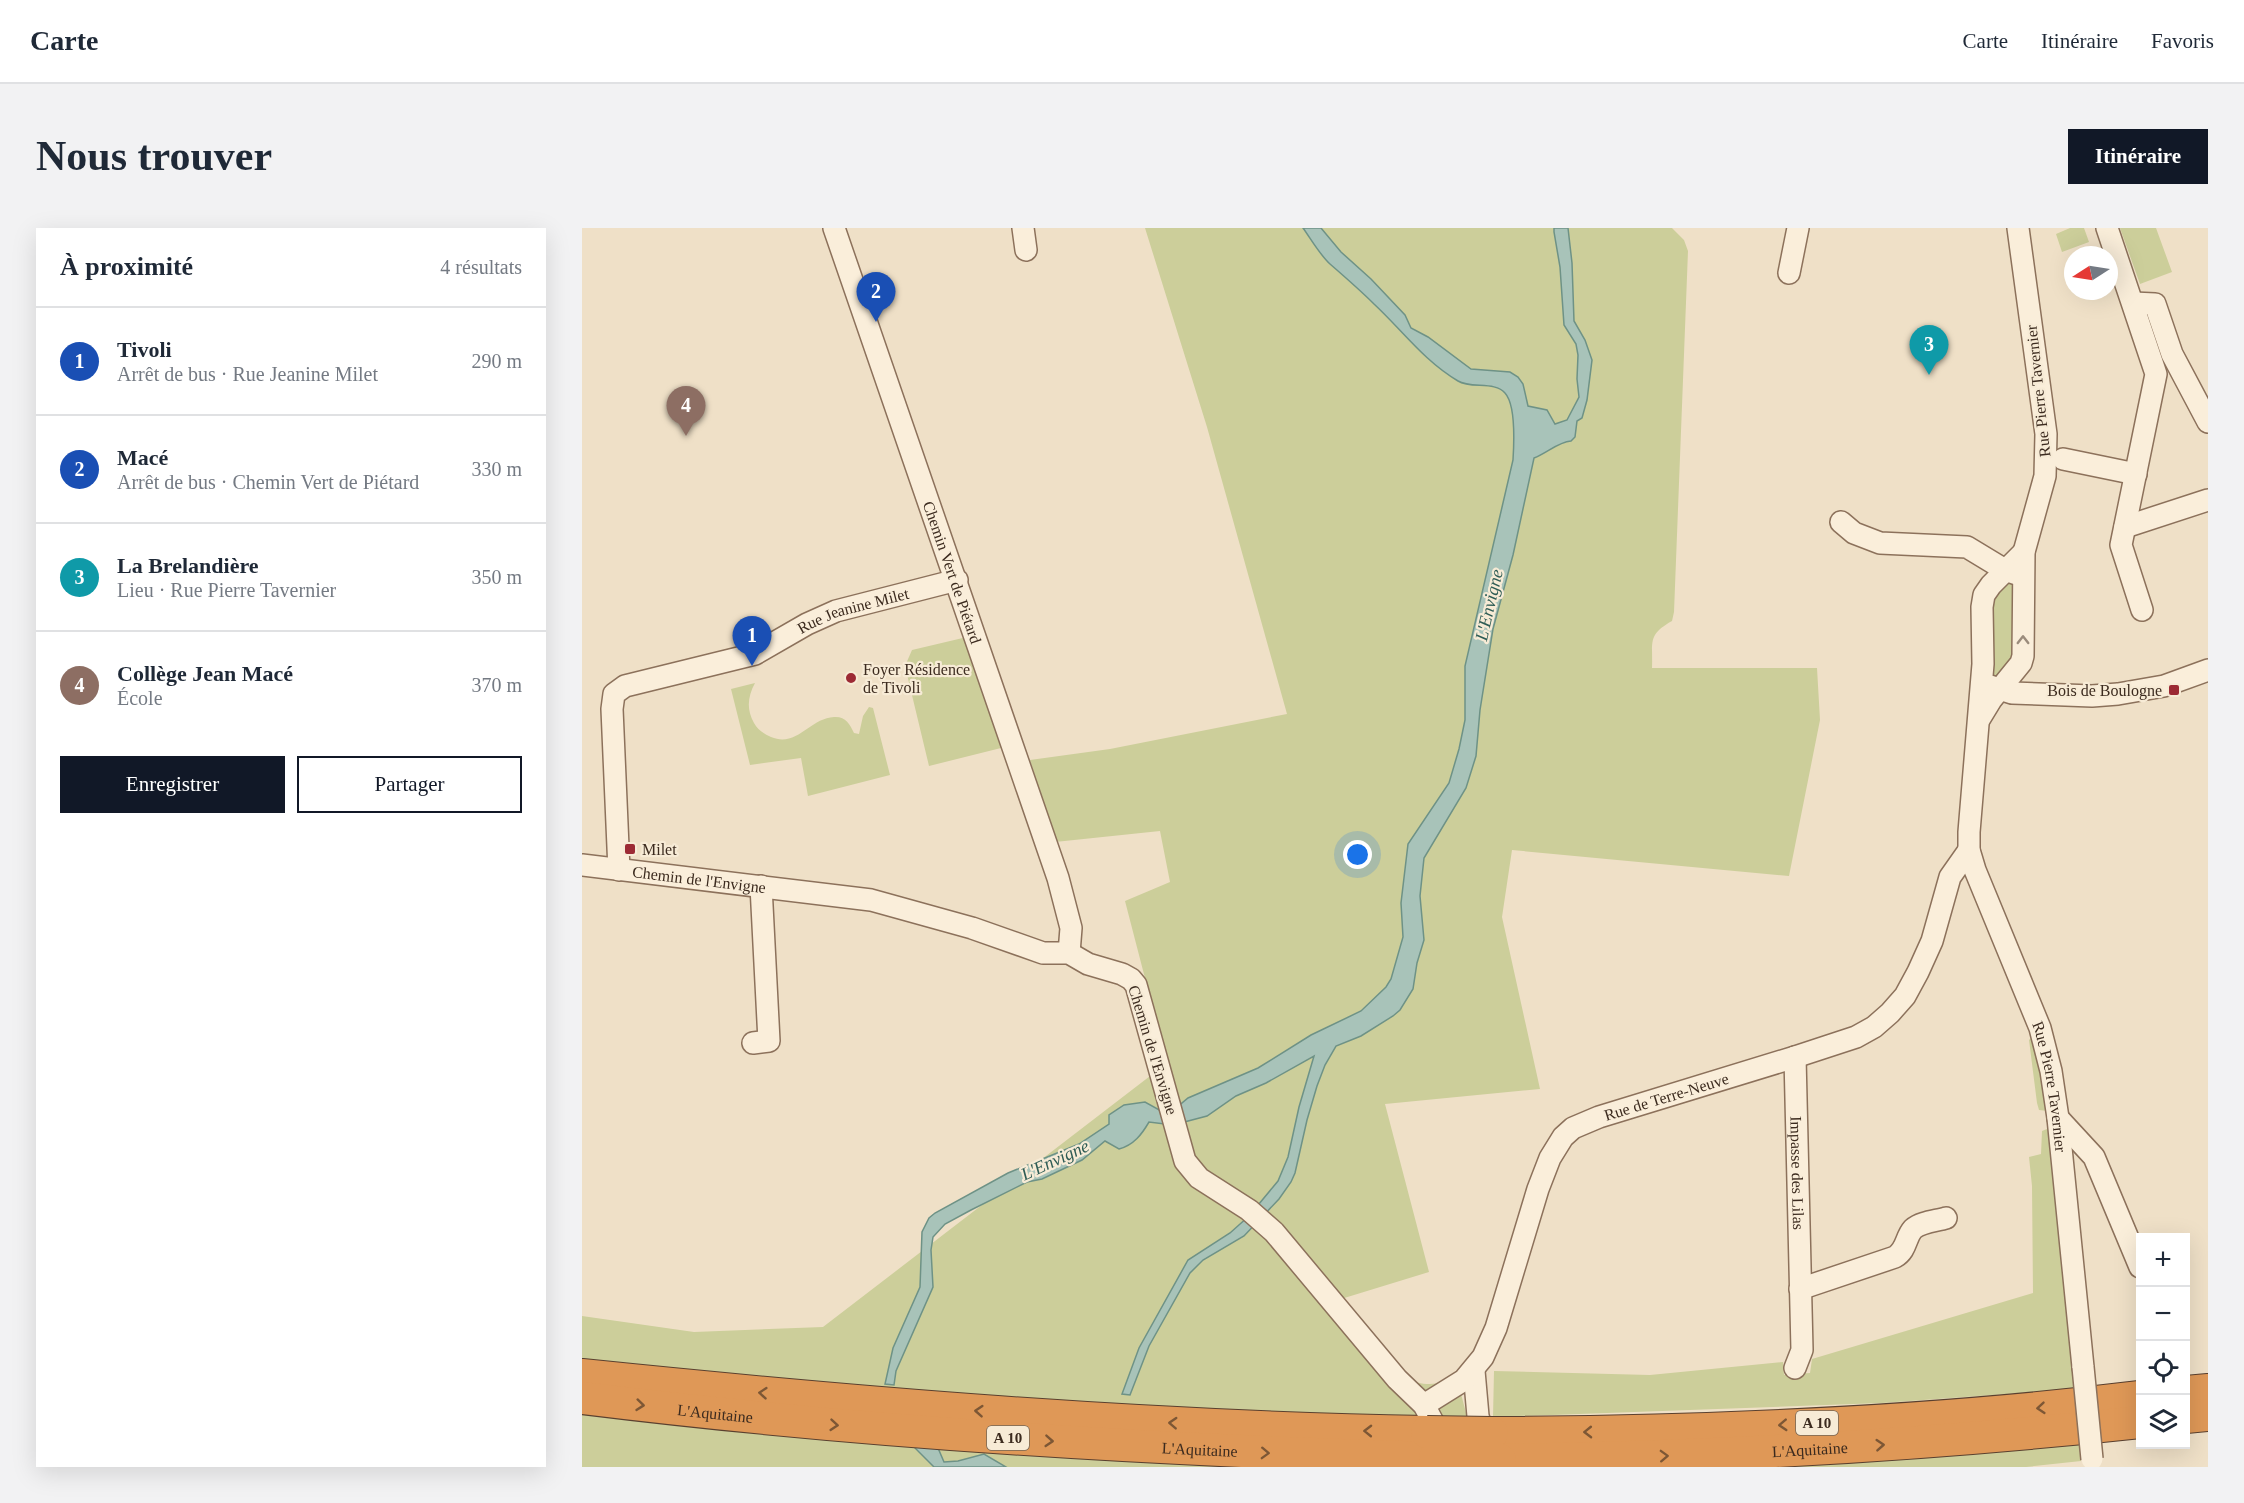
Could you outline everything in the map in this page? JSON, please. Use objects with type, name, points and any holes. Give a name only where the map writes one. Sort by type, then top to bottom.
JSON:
[{"type":"highway","name":"L'Aquitaine","points":[[582,1375],[847,1401],[1076,1418],[1270,1428],[1434,1441],[1495,1453],[1620,1458],[1929,1442],[2136,1422]]},
{"type":"highway","points":[[2190,1392],[2208,1390]]},
{"type":"highway","name":"L'Aquitaine","points":[[1495,1453],[1607,1432],[1834,1422],[2006,1411],[2136,1397]]},
{"type":"highway","name":"L'Aquitaine","points":[[582,1398],[781,1420],[1077,1443],[1246,1452],[1434,1441]]},
{"type":"highway","points":[[2190,1417],[2208,1415]]},
{"type":"street","name":"Chemin Vert de Piétard","points":[[834,228],[1058,878],[1071,928],[1069,953]]},
{"type":"street","points":[[1023,228],[1026,250]]},
{"type":"street","points":[[1789,273],[1798,228]]},
{"type":"street","name":"Rue Pierre Tavernier","points":[[2018,228],[2046,434],[2044,484],[2024,552],[2014,575],[1984,595],[1982,607],[1990,686],[1979,719],[1969,850],[1975,870],[2040,1028],[2051,1071],[2058,1118],[2092,1463]]},
{"type":"street","points":[[2108,228],[2156,374],[2121,545],[2142,610]]},
{"type":"street","points":[[2133,303],[2155,304],[2172,354],[2208,422]]},
{"type":"street","points":[[2063,459],[2136,474]]},
{"type":"street","points":[[2125,527],[2208,500]]},
{"type":"street","points":[[1841,522],[1854,533],[1880,543],[1967,547],[2014,575],[2023,656],[2021,663],[1990,686]]},
{"type":"street","name":"Rue Jeanine Milet","points":[[619,870],[612,709],[615,694],[625,686],[755,654],[807,624],[836,611],[957,580]]},
{"type":"street","points":[[1990,686],[2030,694],[2118,694],[2163,686],[2208,670]]},
{"type":"street","name":"Rue de Terre-Neuve","points":[[1434,1441],[1464,1380],[1483,1357],[1496,1328],[1538,1189],[1550,1158],[1563,1137],[1573,1128],[1599,1117],[1795,1057],[1856,1037],[1874,1027],[1905,996],[1932,941],[1950,877],[1969,850]]},
{"type":"street","name":"Chemin de l'Envigne","points":[[582,866],[871,900],[972,928],[1043,953],[1069,953],[1088,964],[1131,979],[1136,986],[1185,1161],[1191,1171],[1257,1216],[1284,1242],[1396,1379],[1434,1441]]},
{"type":"street","points":[[753,1043],[769,1041],[761,886]]},
{"type":"street","name":"Impasse des Lilas","points":[[1795,1057],[1802,1350],[1795,1368]]},
{"type":"street","points":[[2058,1118],[2094,1157],[2136,1257]]},
{"type":"street","points":[[1800,1289],[1895,1257],[1905,1249],[1909,1236],[1918,1226],[1946,1218]]},
{"type":"street","points":[[1473,1371],[1478,1416],[1495,1453]]},
{"type":"green space","points":[[1145,228],[1672,228],[1684,240],[1688,251],[1674,612],[1672,621],[1658,631],[1653,640],[1652,668],[1817,668],[1820,720],[1789,876],[1512,850],[1502,917],[1540,1089],[1385,1104],[1429,1272],[1341,1299],[1406,1377],[1425,1384],[1457,1379],[1469,1424],[1330,1467],[582,1467],[582,1316],[694,1332],[823,1327],[1167,1063],[1125,901],[1170,882],[1160,831],[1055,842],[1030,760],[1110,749],[1287,714],[1207,427]]},
{"type":"green space","points":[[2070,228],[2084,228],[2089,242],[2078,246],[2064,246],[2062,252],[2056,234]]},
{"type":"green space","points":[[2120,228],[2156,228],[2172,272],[2140,284]]},
{"type":"green space","points":[[2009,581],[2013,582],[2014,654],[2011,662],[1995,677],[1993,673],[1992,601]]},
{"type":"green space","points":[[967,637],[1005,747],[929,766],[905,666],[912,650]]},
{"type":"green space","points":[[755,683],[749,703],[751,718],[761,732],[780,739],[796,736],[818,722],[834,717],[844,719],[854,733],[859,734],[863,716],[869,707],[873,708],[890,775],[808,796],[801,758],[750,765],[731,689]]},
{"type":"green space","points":[[2034,1039],[2044,1074],[2048,1111],[2039,1110],[2037,1103],[2029,1040]]},
{"type":"green space","points":[[2047,1129],[2052,1131],[2054,1142],[2075,1389],[1882,1403],[1493,1417],[1494,1371],[1650,1375],[1783,1362],[1784,1375],[1810,1373],[1812,1359],[2033,1293],[2032,1186],[2029,1157],[2041,1154],[2042,1131]]},
{"type":"green space","points":[[2079,1443],[2081,1461],[2026,1467],[1762,1467]]},
{"type":"water","name":"L'Envigne","points":[[1303,228],[1321,228],[1341,252],[1371,279],[1405,315],[1411,328],[1428,337],[1471,369],[1510,372],[1518,377],[1523,384],[1528,406],[1547,410],[1555,424],[1567,420],[1579,397],[1578,355],[1576,344],[1564,325],[1560,267],[1554,232],[1554,228],[1568,228],[1574,321],[1585,340],[1592,360],[1587,400],[1582,418],[1577,421],[1575,437],[1534,458],[1513,555],[1493,629],[1480,710],[1476,756],[1466,788],[1424,858],[1420,896],[1424,940],[1413,989],[1400,1010],[1393,1016],[1361,1036],[1336,1046],[1317,1086],[1291,1182],[1279,1199],[1244,1236],[1203,1260],[1190,1273],[1149,1346],[1130,1395],[1122,1394],[1139,1348],[1188,1260],[1230,1233],[1249,1216],[1278,1181],[1288,1157],[1299,1107],[1314,1056],[1266,1083],[1236,1096],[1207,1116],[1173,1125],[1149,1122],[1129,1145],[1119,1149],[1105,1141],[1082,1160],[1042,1179],[1027,1182],[945,1224],[933,1237],[931,1250],[933,1287],[896,1371],[894,1385],[885,1384],[893,1348],[920,1287],[922,1232],[929,1218],[935,1213],[1008,1173],[1079,1144],[1109,1124],[1109,1115],[1124,1105],[1145,1102],[1161,1111],[1176,1108],[1188,1098],[1258,1068],[1311,1035],[1361,1011],[1386,987],[1391,979],[1403,937],[1401,903],[1408,844],[1449,783],[1459,749],[1465,720],[1465,666],[1513,460],[1513,415],[1509,399],[1501,389],[1463,383],[1434,364],[1326,260]]},
{"type":"water","points":[[913,1446],[938,1448],[944,1462],[984,1454],[1006,1467],[934,1467]]},
{"type":"place","name":"Macé","points":[[876,322]]},
{"type":"place","name":"La Brelandière","points":[[1929,375]]},
{"type":"place","name":"Collège Jean Macé","points":[[686,436]]},
{"type":"place","name":"Tivoli","points":[[752,666]]},
{"type":"place","name":"Foyer Résidence de Tivoli","points":[[851,678]]},
{"type":"place","name":"Bois de Boulogne","points":[[2174,690]]},
{"type":"place","name":"Milet","points":[[630,849]]}]
